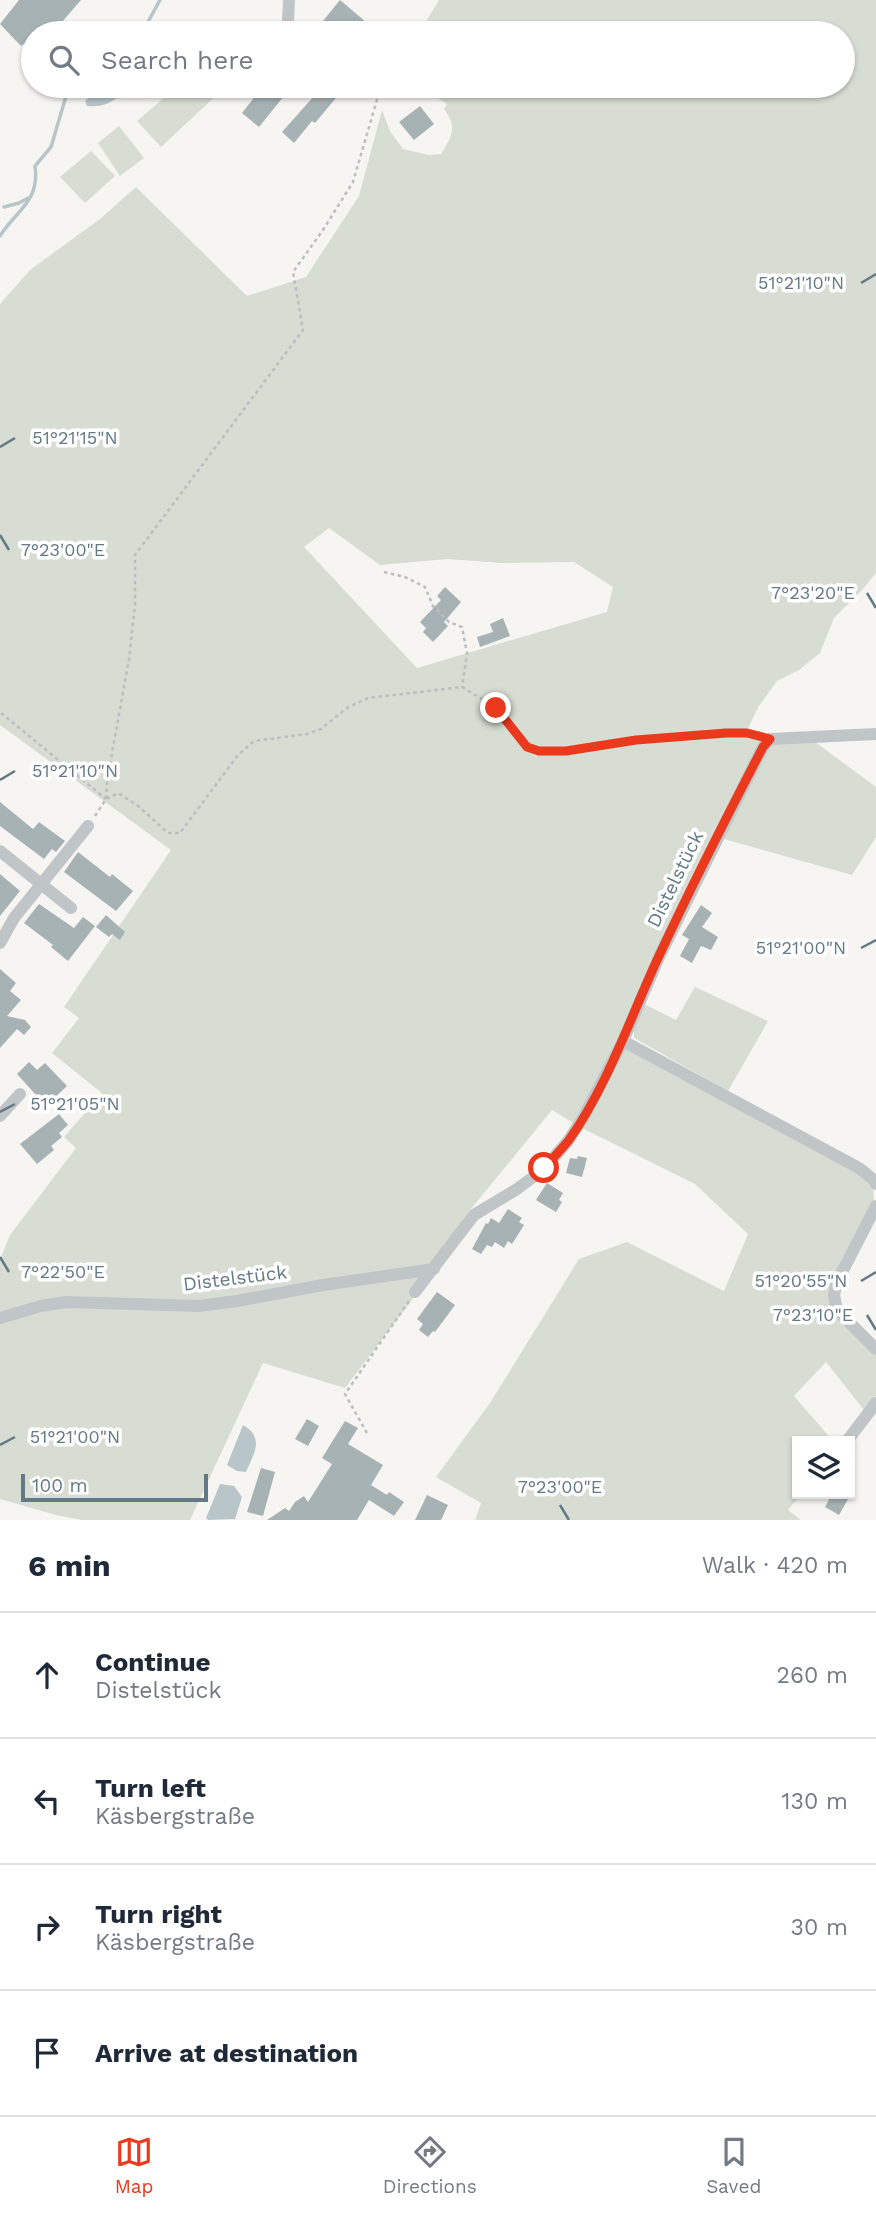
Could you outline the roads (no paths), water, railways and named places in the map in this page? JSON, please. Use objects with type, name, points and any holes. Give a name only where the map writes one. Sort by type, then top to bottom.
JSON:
[{"type":"street","points":[[288,21],[289,0]]},
{"type":"street","name":"Distelstück","points":[[415,1292],[474,1215],[517,1189],[544,1168],[568,1141],[583,1118],[623,1041],[660,955],[763,747],[770,739],[876,733]]},
{"type":"street","points":[[0,943],[14,918],[88,826]]},
{"type":"street","points":[[0,851],[71,908]]},
{"type":"street","points":[[623,1041],[859,1168],[876,1184]]},
{"type":"street","points":[[0,1116],[20,1094]]},
{"type":"street","points":[[876,1206],[841,1272],[834,1294],[837,1310],[876,1349]]},
{"type":"street","name":"Distelstück","points":[[0,1318],[66,1302],[199,1306],[434,1269]]},
{"type":"street","points":[[851,1436],[876,1403]]},
{"type":"waterway","points":[[149,21],[160,0]]},
{"type":"waterway","points":[[0,236],[30,197],[36,178],[35,166],[51,147],[66,98]]},
{"type":"waterway","points":[[4,207],[28,198]]}]
